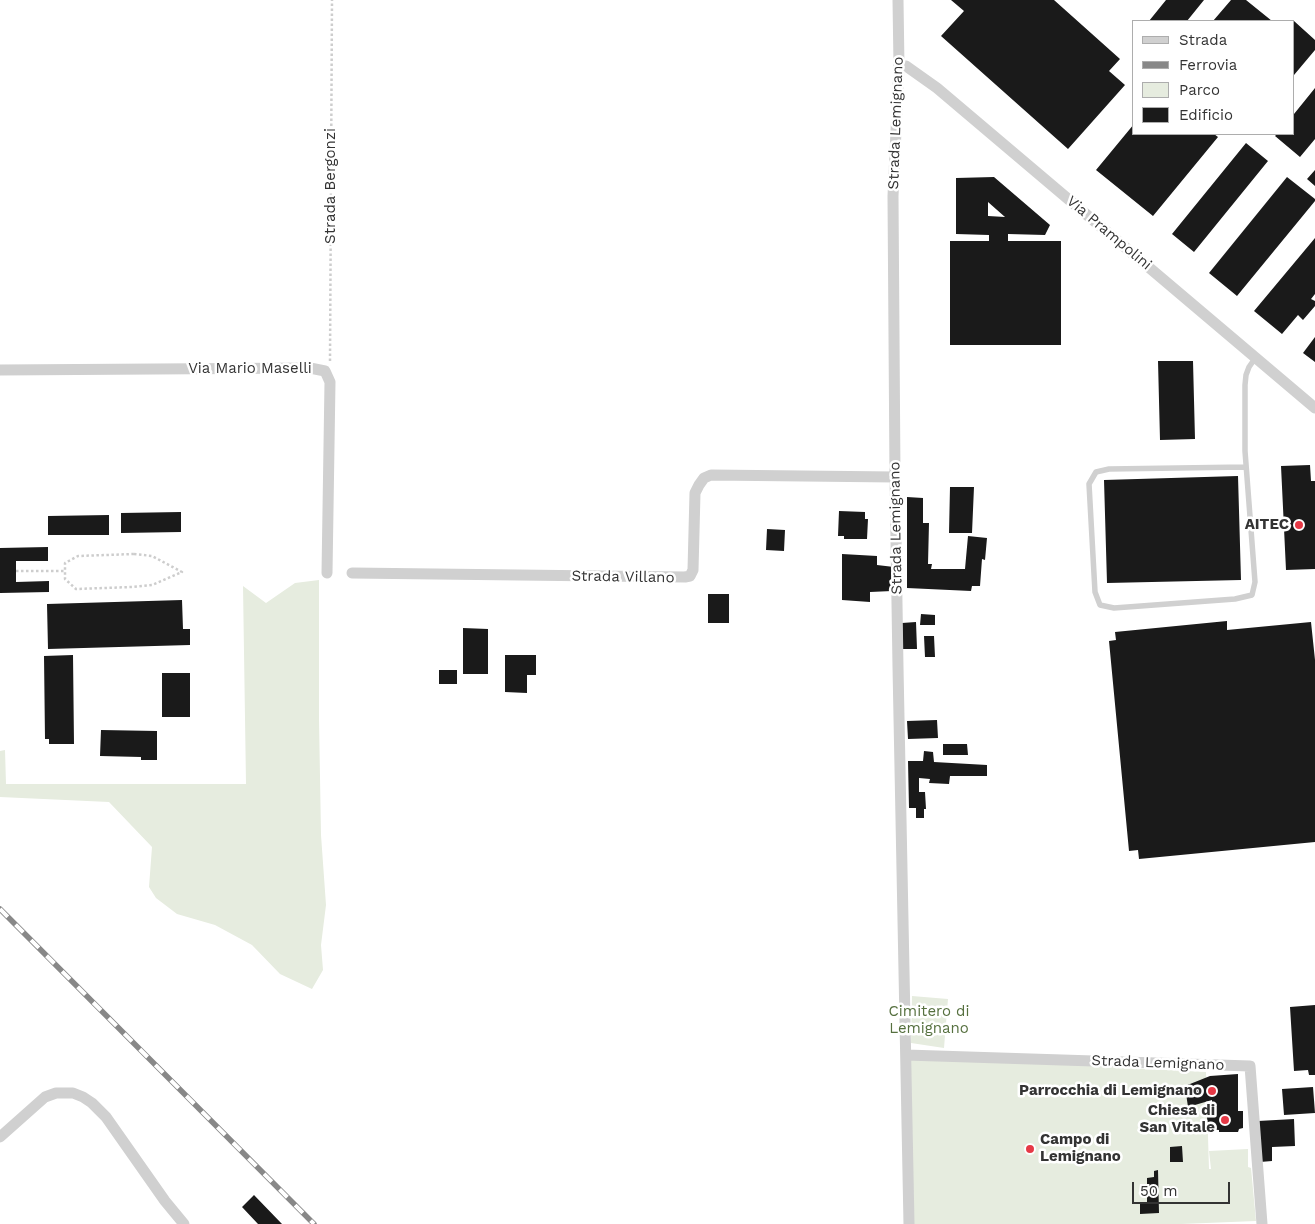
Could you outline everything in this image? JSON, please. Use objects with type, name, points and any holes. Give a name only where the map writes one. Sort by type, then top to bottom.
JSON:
[{"type":"street","name":"Strada Lemignano","points":[[898,0],[899,66],[894,196],[896,477],[909,1224]]},
{"type":"street","name":"Via Prampolini","points":[[899,66],[906,66],[937,88],[1315,408]]},
{"type":"street","name":"Via Mario Maselli","points":[[0,370],[310,368],[325,371],[330,382],[326,573]]},
{"type":"street","name":"Strada Villano","points":[[352,573],[685,577],[690,576],[693,570],[695,493],[704,478],[711,475],[896,477]]},
{"type":"street","name":"Strada Lemignano","points":[[906,1055],[1250,1066],[1262,1224]]},
{"type":"street","points":[[0,1137],[45,1097],[56,1093],[73,1093],[83,1096],[106,1118],[165,1201],[184,1224]]},
{"type":"lane","points":[[1246,467],[1109,469],[1096,472],[1089,484],[1095,592],[1100,604],[1114,608],[1235,599],[1252,595],[1255,582],[1246,467],[1245,385],[1249,367],[1256,357]]},
{"type":"path","name":"Strada Bergonzi","points":[[325,371],[330,362],[332,0]]},
{"type":"path","points":[[134,554],[152,556],[182,572],[152,585],[76,589],[65,579],[65,571],[65,563],[78,556],[134,554]]},
{"type":"path","points":[[16,571],[65,571]]},
{"type":"green space","points":[[319,580],[321,835],[326,905],[321,945],[323,970],[312,989],[280,974],[252,945],[215,925],[177,914],[156,898],[149,887],[152,847],[109,802],[0,797],[0,751],[5,750],[6,784],[246,784],[243,586],[266,603],[295,583]]},
{"type":"green space","name":"Cimitero di Lemignano","points":[[912,996],[948,999],[944,1048],[911,1043]]},
{"type":"green space","points":[[914,1057],[1206,1072],[1209,1169],[1211,1169],[1209,1151],[1248,1149],[1248,1167],[1251,1168],[1256,1221],[1181,1224],[914,1224],[910,1060]]},
{"type":"building","points":[[951,0],[1054,0],[1120,59],[1109,71],[1125,85],[1068,149],[941,36],[964,11]]},
{"type":"building","points":[[1166,0],[1204,0],[1188,20],[1150,20]]},
{"type":"building","points":[[1231,0],[1246,0],[1271,20],[1214,20]]},
{"type":"building","points":[[1295,22],[1315,40],[1315,50],[1295,74]]},
{"type":"building","points":[[1315,88],[1315,139],[1300,157],[1275,136],[1295,135],[1295,113]]},
{"type":"building","points":[[1132,126],[1132,135],[1215,135],[1218,137],[1153,216],[1096,170]]},
{"type":"building","points":[[1246,143],[1268,161],[1194,252],[1172,234]]},
{"type":"building","points":[[1315,170],[1315,186],[1307,179]]},
{"type":"building","points":[[994,177],[1050,225],[1045,235],[1008,234],[1008,241],[1061,241],[1061,345],[950,345],[950,241],[989,241],[989,235],[956,234],[956,178]],"holes":[[[988,202],[1005,217],[988,216]]]},
{"type":"building","points":[[1287,177],[1315,199],[1315,201],[1237,296],[1209,273]]},
{"type":"building","points":[[1315,238],[1315,294],[1311,299],[1315,301],[1315,306],[1303,320],[1298,315],[1282,334],[1254,311]]},
{"type":"building","points":[[1315,337],[1315,362],[1303,353]]},
{"type":"building","points":[[1158,361],[1193,361],[1195,439],[1160,440]]},
{"type":"building","name":"AITEC","points":[[1310,465],[1311,481],[1315,481],[1315,569],[1286,570],[1281,466]]},
{"type":"building","points":[[1238,476],[1241,580],[1107,583],[1104,480]]},
{"type":"building","points":[[950,487],[974,487],[972,533],[949,533]]},
{"type":"building","points":[[907,497],[923,498],[923,523],[929,523],[928,564],[932,564],[931,569],[965,569],[968,536],[987,538],[985,560],[982,559],[980,586],[972,586],[971,591],[907,588]]},
{"type":"building","points":[[839,511],[865,512],[865,519],[868,519],[867,539],[844,539],[844,536],[838,536]]},
{"type":"building","points":[[181,512],[181,532],[121,533],[121,513]]},
{"type":"building","points":[[109,515],[109,535],[48,535],[48,516]]},
{"type":"building","points":[[767,529],[785,530],[784,551],[766,550]]},
{"type":"building","points":[[48,547],[48,561],[16,561],[16,582],[49,581],[49,592],[0,593],[0,548]]},
{"type":"building","points":[[842,554],[877,556],[877,565],[894,567],[892,591],[870,592],[870,602],[842,600]]},
{"type":"building","points":[[708,594],[729,594],[729,623],[708,623]]},
{"type":"building","points":[[182,600],[183,629],[190,629],[190,645],[48,649],[47,604]]},
{"type":"building","points":[[921,614],[935,615],[935,625],[920,625]]},
{"type":"building","points":[[1227,621],[1227,630],[1311,622],[1315,660],[1315,842],[1139,859],[1138,850],[1129,851],[1109,641],[1116,640],[1115,632]]},
{"type":"building","points":[[916,622],[917,649],[903,649],[902,623]]},
{"type":"building","points":[[463,628],[488,629],[488,674],[463,674]]},
{"type":"building","points":[[924,636],[934,636],[935,657],[925,657]]},
{"type":"building","points":[[73,655],[74,744],[49,744],[49,739],[45,739],[44,656]]},
{"type":"building","points":[[505,655],[536,655],[536,675],[527,675],[527,693],[505,692]]},
{"type":"building","points":[[439,670],[457,670],[457,684],[439,684]]},
{"type":"building","points":[[162,673],[190,673],[190,717],[162,717]]},
{"type":"building","points":[[937,720],[938,738],[908,739],[907,721]]},
{"type":"building","points":[[101,730],[157,731],[157,760],[141,760],[141,757],[100,756]]},
{"type":"building","points":[[943,744],[967,744],[968,755],[943,755]]},
{"type":"building","points":[[924,751],[933,752],[934,762],[987,765],[987,776],[950,776],[949,784],[929,783],[930,779],[919,778],[919,792],[925,792],[926,809],[924,809],[924,818],[916,818],[916,808],[909,808],[908,761],[923,761]]},
{"type":"building","points":[[1315,1005],[1315,1075],[1309,1075],[1308,1070],[1294,1071],[1290,1007]]},
{"type":"building","points":[[1238,1074],[1238,1111],[1243,1111],[1243,1128],[1239,1129],[1238,1132],[1219,1132],[1219,1130],[1208,1129],[1206,1105],[1212,1105],[1212,1100],[1188,1107],[1185,1086],[1210,1076]]},
{"type":"building","points":[[1313,1087],[1315,1113],[1284,1115],[1282,1089]]},
{"type":"building","points":[[1294,1119],[1295,1146],[1272,1147],[1272,1161],[1260,1162],[1258,1121]]},
{"type":"building","points":[[1182,1146],[1183,1162],[1170,1162],[1170,1147]]},
{"type":"building","points":[[1158,1170],[1159,1213],[1140,1214],[1140,1203],[1147,1202],[1147,1178],[1154,1177],[1154,1171]]},
{"type":"building","points":[[254,1195],[282,1224],[258,1224],[242,1207]]},
{"type":"railway","points":[[0,909],[314,1224]]},
{"type":"place","name":"AITEC","points":[[1299,525]]},
{"type":"place","name":"Parrocchia di Lemignano","points":[[1212,1091]]},
{"type":"place","name":"Chiesa di San Vitale","points":[[1225,1120]]},
{"type":"place","name":"Campo di Lemignano","points":[[1030,1149]]}]
